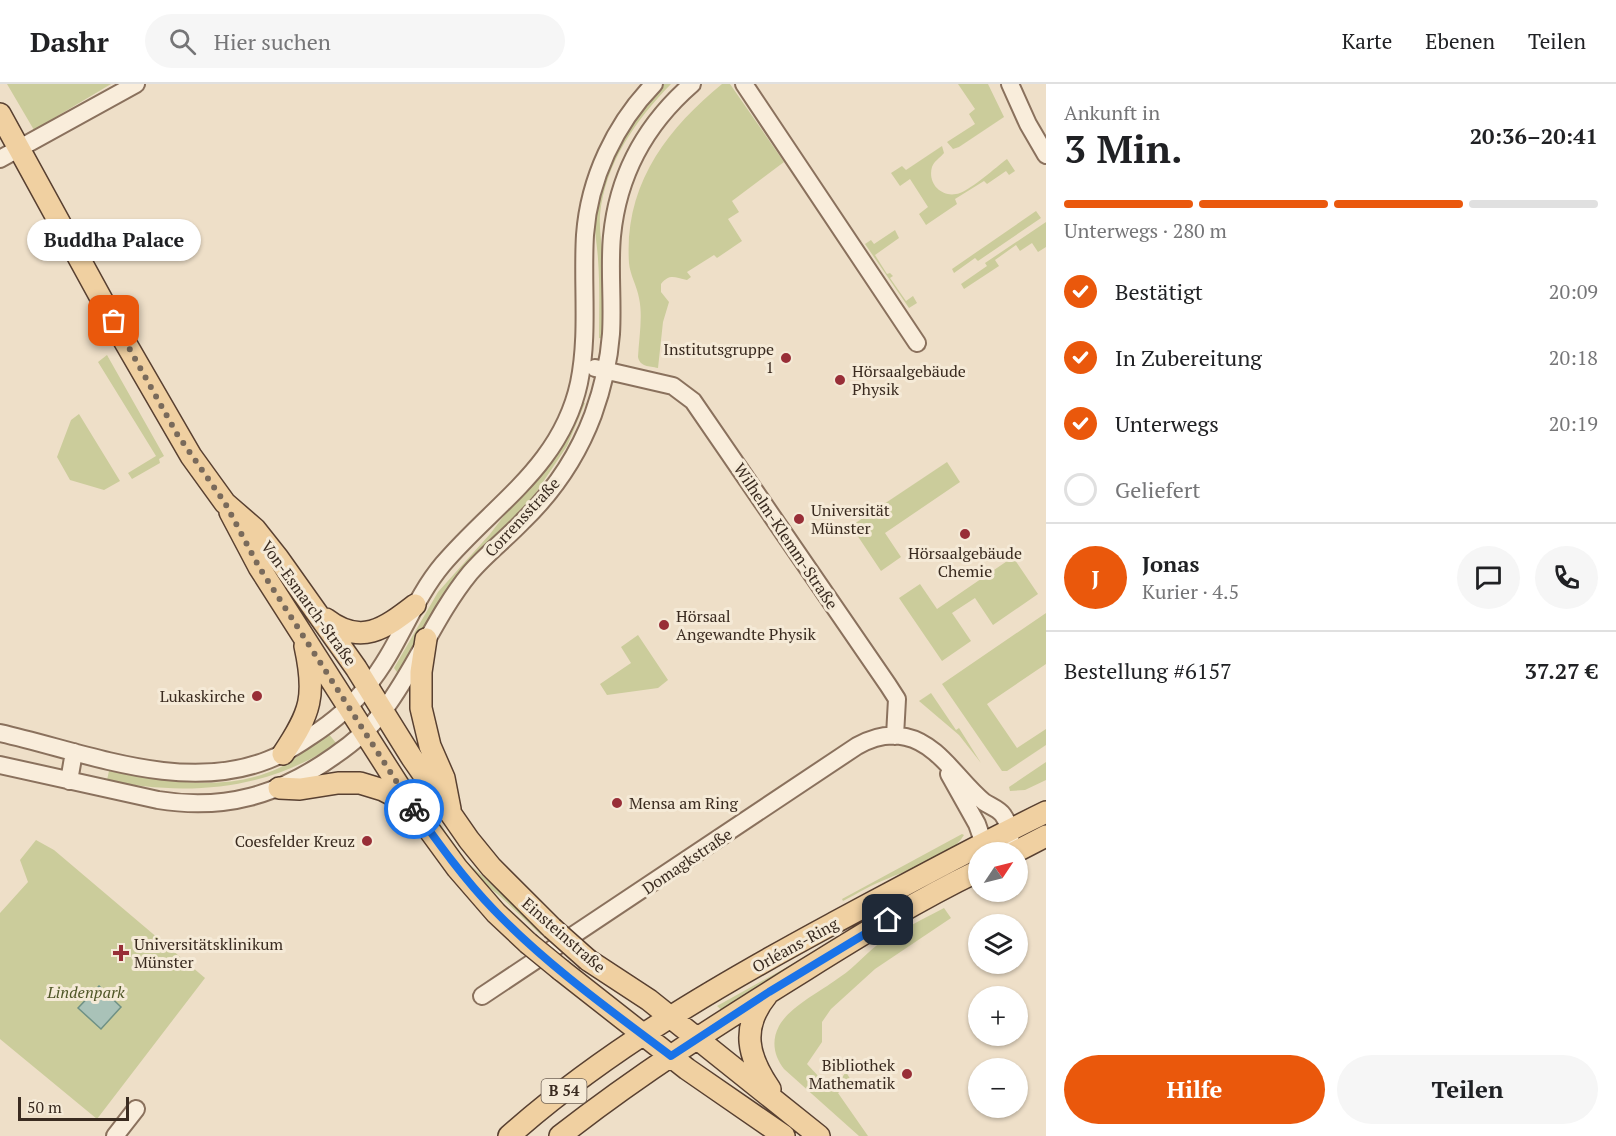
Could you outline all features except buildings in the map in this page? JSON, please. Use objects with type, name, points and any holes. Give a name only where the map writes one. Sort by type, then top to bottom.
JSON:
[{"type":"main road","name":"Von-Esmarch-Straße","points":[[0,114],[177,434],[225,503],[259,567],[349,708]]},
{"type":"main road","name":"Von-Esmarch-Straße","points":[[225,503],[255,529],[315,610],[383,711]]},
{"type":"main road","points":[[315,610],[339,629],[357,633],[372,631],[388,625],[415,605]]},
{"type":"main road","points":[[283,754],[302,724],[310,701],[309,667],[302,634]]},
{"type":"main road","points":[[426,639],[421,672],[421,708],[430,746],[444,778],[452,819]]},
{"type":"main road","name":"Einsteinstraße","points":[[349,708],[411,805],[457,868],[496,913],[528,943],[644,1036],[784,1136]]},
{"type":"main road","name":"Einsteinstraße","points":[[383,711],[452,819],[491,867],[552,928],[588,960],[636,990],[672,1017],[819,1136]]},
{"type":"main road","points":[[279,788],[313,788],[338,783],[360,783],[384,790],[411,805]]},
{"type":"main road","name":"Orléans-Ring","points":[[995,842],[1006,821],[1046,812]]},
{"type":"main road","points":[[1028,845],[1046,836]]},
{"type":"main road","name":"Orléans-Ring","points":[[644,1036],[770,958],[968,860]]},
{"type":"main road","name":"Orléans-Ring","points":[[671,1056],[769,992],[890,919],[968,876]]},
{"type":"main road","points":[[769,992],[761,1002],[750,1028],[751,1050],[764,1080],[788,1110]]},
{"type":"main road","name":"B 54","points":[[509,1136],[567,1089],[644,1036]]},
{"type":"main road","name":"B 54","points":[[560,1136],[671,1056]]},
{"type":"street","points":[[0,159],[136,84]]},
{"type":"street","name":"Corrensstraße","points":[[0,733],[156,770],[189,772],[242,768],[269,760],[316,733],[349,708],[381,670],[415,605],[434,575],[542,462],[567,420],[582,365],[585,236],[591,198],[600,168],[612,142],[630,113],[654,84]]},
{"type":"street","name":"Corrensstraße","points":[[0,765],[182,804],[225,802],[257,796],[279,788],[310,772],[364,733],[396,693],[441,613],[472,570],[525,520],[567,467],[592,417],[605,371],[611,332],[612,237],[620,191],[628,168],[643,138],[662,114],[692,84]]},
{"type":"street","points":[[744,84],[917,344]]},
{"type":"street","points":[[1010,84],[1028,124],[1046,155]]},
{"type":"street","name":"Wilhelm-Klemm-Straße","points":[[582,365],[673,386],[693,400],[897,699],[895,736]]},
{"type":"street","points":[[895,736],[907,737],[922,743],[938,755],[1006,821],[1007,842]]},
{"type":"street","name":"Domagkstraße","points":[[482,996],[857,746],[872,739],[895,736]]},
{"type":"street","points":[[69,781],[74,752]]},
{"type":"street","points":[[938,755],[988,842]]},
{"type":"street","points":[[115,1136],[136,1109]]},
{"type":"green space","points":[[7,84],[111,84],[34,130]]},
{"type":"green space","points":[[664,84],[671,84],[646,112],[624,144],[615,160],[603,196],[600,232],[603,260],[604,339],[599,338],[599,279],[594,221],[598,192],[620,142],[642,110]]},
{"type":"green space","points":[[722,84],[730,84],[784,162],[732,201],[739,212],[728,219],[742,241],[717,258],[714,255],[687,272],[691,277],[687,280],[670,277],[661,284],[661,292],[669,302],[663,322],[658,368],[648,366],[641,363],[638,357],[640,305],[629,263],[629,235],[634,209],[641,184],[667,140],[683,120]]},
{"type":"green space","points":[[958,84],[988,84],[1004,117],[953,149],[947,142],[975,124],[969,114],[975,109]]},
{"type":"green space","points":[[942,146],[944,153],[933,165],[931,174],[934,185],[942,192],[960,193],[1007,159],[1015,171],[1009,175],[1006,171],[987,184],[984,181],[955,199],[957,204],[926,225],[919,214],[928,207],[910,179],[900,186],[891,173],[902,166],[906,170]]},
{"type":"green space","points":[[1036,211],[1041,218],[978,261],[975,258],[954,273],[952,269]]},
{"type":"green space","points":[[1046,222],[1046,247],[1038,252],[1032,243],[1020,251],[1016,245],[995,260],[999,266],[964,289],[961,284],[987,266],[985,263]]},
{"type":"green space","points":[[895,230],[899,238],[875,255],[887,274],[890,273],[893,276],[890,278],[906,301],[913,296],[917,303],[909,308],[865,244],[871,240],[874,244]]},
{"type":"green space","points":[[107,355],[164,456],[159,459],[160,463],[132,479],[128,473],[156,456],[98,362]]},
{"type":"green space","points":[[581,402],[585,403],[567,446],[531,500],[520,515],[479,553],[442,597],[399,675],[394,668],[438,592],[490,534],[513,504]]},
{"type":"green space","points":[[79,414],[120,481],[104,490],[70,480],[57,457],[71,420]]},
{"type":"green space","points":[[947,462],[960,482],[885,533],[901,557],[881,571],[851,526]]},
{"type":"green space","points":[[1013,557],[1038,594],[993,625],[975,598],[952,613],[971,641],[942,661],[899,598],[920,584],[937,609]]},
{"type":"green space","points":[[1046,613],[1046,664],[987,704],[1017,748],[1046,729],[1046,745],[1007,771],[1002,771],[942,684]]},
{"type":"green space","points":[[638,635],[668,680],[658,688],[607,695],[600,684],[631,663],[621,647]]},
{"type":"green space","points":[[931,693],[956,730],[959,728],[981,763],[959,735],[919,701]]},
{"type":"green space","points":[[328,733],[336,743],[311,759],[255,780],[226,786],[166,788],[107,780],[109,771],[195,783],[216,783],[259,776],[279,768]]},
{"type":"green space","points":[[390,752],[466,861],[544,932],[541,935],[476,877],[387,755]]},
{"type":"green space","points":[[1046,762],[1046,780],[1025,790],[1010,791],[1009,787]]},
{"type":"green space","points":[[962,834],[964,835],[958,843],[940,856],[877,883],[843,901],[842,899]]},
{"type":"green space","name":"Lindenpark","points":[[36,840],[54,850],[205,978],[97,1119],[0,1039],[0,913],[28,882],[20,860]]},
{"type":"green space","points":[[964,863],[965,865],[900,901],[869,924],[725,1013],[717,1006],[859,927],[899,898]]},
{"type":"green space","points":[[944,908],[951,918],[875,969],[831,1009],[822,1022],[822,1042],[807,1064],[832,1091],[846,1072],[852,1082],[838,1093],[868,1136],[859,1136],[784,1069],[775,1048],[775,1037],[779,1026],[790,1012],[846,973],[877,945]]},
{"type":"shaded area","points":[[99,986],[121,1007],[101,1029],[78,1008]]},
{"type":"way so far","points":[[114,321],[177,434],[225,503],[259,567],[414,809]]},
{"type":"place","name":"Buddha Palace","points":[[114,321]]},
{"type":"place","name":"Institutsgruppe 1","points":[[786,358]]},
{"type":"place","name":"Hörsaalgebäude Physik","points":[[840,380]]},
{"type":"place","name":"Universität Münster","points":[[799,519]]},
{"type":"place","name":"Hörsaalgebäude Chemie","points":[[965,534]]},
{"type":"place","name":"Hörsaal Angewandte Physik","points":[[664,625]]},
{"type":"place","name":"Lukaskirche","points":[[257,696]]},
{"type":"place","name":"Mensa am Ring","points":[[617,803]]},
{"type":"place","name":"Coesfelder Kreuz","points":[[367,841]]},
{"type":"place","name":"Universitätsklinikum Münster","points":[[121,953]]},
{"type":"place","name":"Bibliothek Mathematik","points":[[907,1074]]},
{"type":"route","points":[[414,809],[457,868],[496,913],[561,970],[671,1056],[769,992],[888,920]]}]
